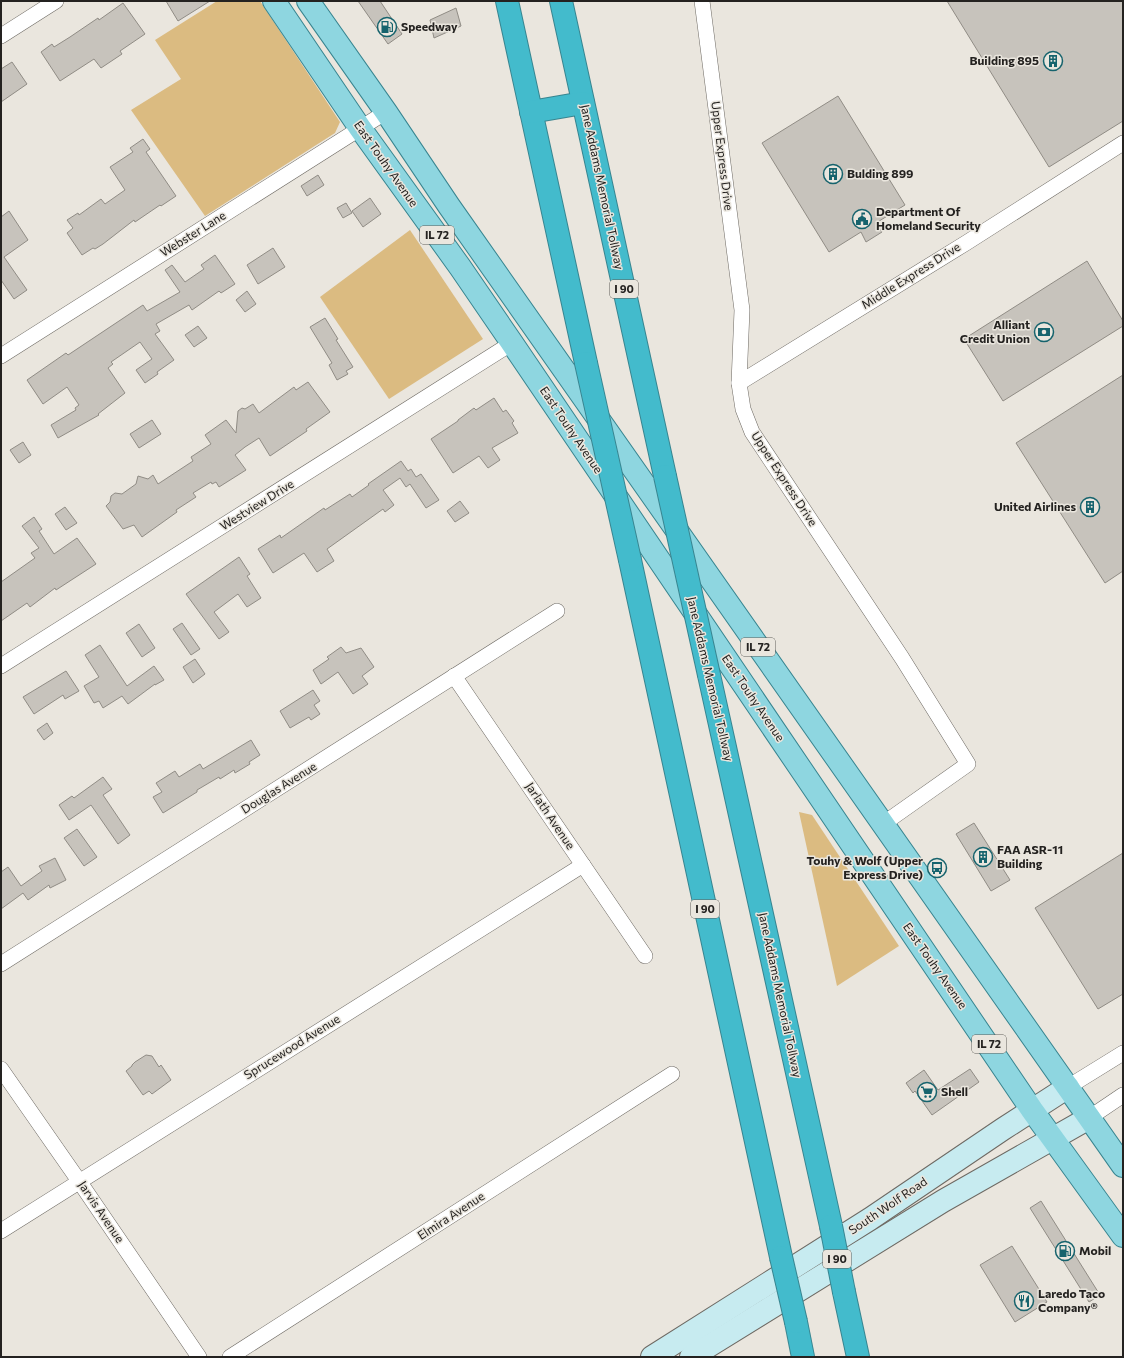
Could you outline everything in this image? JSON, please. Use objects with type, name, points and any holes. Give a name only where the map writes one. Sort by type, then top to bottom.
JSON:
[{"type":"highway","name":"I 90","points":[[507,1],[803,1357]]},
{"type":"highway","name":"Jane Addams Memorial Tollway","points":[[561,1],[831,1226],[858,1357]]},
{"type":"highway","points":[[531,112],[583,103]]},
{"type":"main road","name":"East Touhy Avenue","points":[[274,1],[360,128],[460,267],[512,343],[1032,1110],[1123,1236]]},
{"type":"main road","name":"IL 72","points":[[308,1],[386,112],[453,213],[1123,1166]]},
{"type":"main road","name":"South Wolf Road","points":[[652,1357],[870,1219],[1068,1087]]},
{"type":"main road","name":"South Wolf Road","points":[[690,1357],[943,1201],[1089,1118]]},
{"type":"street","points":[[1,36],[56,1]]},
{"type":"street","name":"Upper Express Drive","points":[[702,1],[742,310],[739,383],[744,409],[752,432],[902,658],[968,764],[883,824]]},
{"type":"street","name":"Webster Lane","points":[[1,356],[386,112]]},
{"type":"street","name":"Middle Express Drive","points":[[739,383],[966,243],[1123,143]]},
{"type":"street","name":"Westview Drive","points":[[1,666],[512,343]]},
{"type":"street","name":"Douglas Avenue","points":[[1,964],[557,611]]},
{"type":"street","name":"Jarlath Avenue","points":[[454,676],[645,956]]},
{"type":"street","name":"Sprucewood Avenue","points":[[1,1230],[583,865]]},
{"type":"street","name":"South Wolf Road","points":[[1068,1087],[1123,1053]]},
{"type":"street","name":"Jarvis Avenue","points":[[1,1069],[79,1180],[199,1357]]},
{"type":"street","name":"Elmira Avenue","points":[[230,1357],[672,1074]]},
{"type":"street","name":"South Wolf Road","points":[[1089,1118],[1123,1096]]},
{"type":"shaded area","points":[[217,1],[260,1],[340,122],[335,133],[205,216],[131,110],[181,79],[155,40]]},
{"type":"shaded area","points":[[410,230],[483,339],[389,399],[320,297]]},
{"type":"shaded area","points":[[799,812],[812,815],[899,946],[837,986]]},
{"type":"building","points":[[166,1],[210,1],[178,21]]},
{"type":"building","name":"Speedway","points":[[358,1],[380,1],[402,34],[388,44]]},
{"type":"building","name":"Building 895","points":[[947,1],[1123,1],[1123,121],[1049,167]]},
{"type":"building","points":[[123,3],[145,34],[120,51],[122,54],[101,68],[94,59],[60,81],[41,52],[52,44],[54,47],[98,18],[99,20]]},
{"type":"building","points":[[456,8],[461,26],[434,38],[430,20]]},
{"type":"building","points":[[12,62],[27,84],[1,102],[1,69]]},
{"type":"building","name":"Bulding 899","points":[[838,96],[905,205],[876,223],[882,232],[866,242],[861,232],[829,252],[762,143]]},
{"type":"building","points":[[143,139],[150,149],[146,152],[176,196],[135,222],[134,220],[103,244],[82,255],[67,233],[73,228],[67,220],[78,213],[79,215],[101,199],[105,204],[125,190],[110,167],[133,152],[130,148]]},
{"type":"building","points":[[318,175],[324,185],[307,196],[301,186]]},
{"type":"building","points":[[370,198],[381,214],[363,227],[352,211]]},
{"type":"building","points":[[346,203],[352,213],[343,218],[337,208]]},
{"type":"building","points":[[9,211],[28,240],[4,257],[27,290],[14,299],[1,280],[1,217]]},
{"type":"building","points":[[273,248],[285,267],[258,284],[247,265]]},
{"type":"building","points":[[215,255],[235,284],[221,293],[219,291],[192,310],[189,305],[156,324],[160,331],[155,334],[174,360],[145,383],[136,370],[152,359],[140,342],[111,362],[113,364],[108,368],[125,393],[98,414],[99,415],[58,438],[51,425],[76,410],[75,408],[79,405],[67,387],[43,404],[27,380],[66,353],[68,355],[143,305],[147,311],[180,292],[165,270],[172,265],[185,282],[204,269],[201,265]]},
{"type":"building","name":"Alliant Credit Union","points":[[1087,261],[1123,321],[1123,326],[1003,401],[964,339]]},
{"type":"building","points":[[247,291],[256,304],[245,312],[236,300]]},
{"type":"building","points":[[325,318],[338,339],[336,340],[353,367],[346,371],[348,374],[337,380],[329,365],[332,363],[310,327]]},
{"type":"building","points":[[198,326],[207,338],[194,347],[185,335]]},
{"type":"building","name":"United Airlines","points":[[1123,375],[1123,571],[1105,583],[1016,443]]},
{"type":"building","points":[[308,382],[330,412],[306,429],[307,431],[270,456],[259,438],[245,447],[235,455],[246,470],[219,487],[216,482],[212,484],[211,482],[193,493],[196,497],[176,510],[177,512],[142,537],[134,525],[123,529],[106,506],[110,502],[111,496],[115,493],[122,494],[136,484],[138,476],[148,479],[153,475],[158,484],[193,461],[191,457],[211,444],[205,435],[226,420],[236,433],[238,411],[242,408],[245,409],[253,404],[259,413],[294,387],[296,390]]},
{"type":"building","points":[[494,398],[503,412],[506,410],[514,421],[512,423],[518,433],[492,448],[500,460],[488,468],[479,456],[453,473],[431,439],[474,408],[476,410]]},
{"type":"building","points":[[152,420],[161,434],[139,448],[130,434]]},
{"type":"building","points":[[23,442],[31,455],[19,463],[10,450]]},
{"type":"building","points":[[401,461],[408,471],[411,469],[416,477],[421,474],[439,500],[426,508],[410,484],[406,487],[400,478],[383,490],[394,505],[385,512],[383,509],[327,549],[334,561],[317,572],[304,553],[273,573],[258,549],[280,535],[281,538],[324,508],[325,510],[350,494],[352,497]]},
{"type":"building","points":[[460,501],[469,513],[455,522],[447,511]]},
{"type":"building","points":[[65,507],[77,523],[66,530],[55,514]]},
{"type":"building","points":[[34,517],[42,529],[39,531],[54,554],[77,538],[96,564],[56,590],[55,588],[30,607],[27,603],[1,621],[1,582],[35,558],[31,553],[39,548],[22,526]]},
{"type":"building","points":[[239,557],[250,574],[247,576],[261,598],[247,607],[238,594],[214,612],[229,632],[219,639],[186,594]]},
{"type":"building","points":[[182,623],[200,649],[191,655],[173,629]]},
{"type":"building","points":[[139,624],[155,648],[142,657],[126,633]]},
{"type":"building","points":[[100,645],[127,686],[154,666],[164,680],[155,684],[128,704],[122,696],[103,708],[99,701],[94,703],[84,686],[99,677],[85,655]]},
{"type":"building","points":[[341,647],[346,653],[361,648],[374,667],[362,676],[368,684],[353,694],[338,672],[321,684],[313,670],[329,659],[327,657]]},
{"type":"building","points":[[195,659],[205,674],[193,683],[183,667]]},
{"type":"building","points":[[66,671],[79,691],[65,699],[63,695],[34,714],[23,697]]},
{"type":"building","points":[[313,690],[320,701],[314,705],[320,714],[311,720],[309,717],[290,728],[280,711]]},
{"type":"building","points":[[47,723],[53,733],[44,740],[37,730]]},
{"type":"building","points":[[251,740],[260,755],[249,762],[250,764],[235,773],[234,770],[220,779],[219,777],[163,813],[153,797],[162,792],[156,783],[175,771],[179,777],[200,764],[203,769]]},
{"type":"building","points":[[103,777],[112,789],[103,795],[130,835],[118,844],[91,805],[69,820],[59,805],[72,796],[74,798]]},
{"type":"building","name":"FAA ASR-11 Building","points":[[974,823],[1010,880],[991,891],[956,834]]},
{"type":"building","points":[[77,829],[97,857],[84,866],[64,838]]},
{"type":"building","points":[[1123,853],[1123,994],[1098,1009],[1035,908]]},
{"type":"building","points":[[55,858],[66,880],[50,888],[49,885],[28,900],[23,893],[1,909],[1,872],[8,867],[21,886],[42,871],[39,866]]},
{"type":"building","points":[[146,1055],[152,1056],[159,1067],[161,1065],[171,1080],[152,1094],[149,1091],[143,1095],[126,1071],[135,1062]]},
{"type":"building","points":[[970,1069],[979,1082],[932,1115],[915,1091],[913,1093],[906,1083],[924,1070],[938,1090]]},
{"type":"building","name":"Mobil","points":[[1041,1201],[1100,1295],[1089,1302],[1030,1208]]},
{"type":"building","points":[[1012,1246],[1047,1302],[1015,1322],[980,1265]]},
{"type":"place","name":"Speedway","points":[[387,27]]},
{"type":"place","name":"Building 895","points":[[1053,61]]},
{"type":"place","name":"Bulding 899","points":[[833,174]]},
{"type":"place","name":"Department Of Homeland Security","points":[[862,219]]},
{"type":"place","name":"Alliant Credit Union","points":[[1044,332]]},
{"type":"place","name":"United Airlines","points":[[1090,507]]},
{"type":"place","name":"FAA ASR-11 Building","points":[[983,857]]},
{"type":"place","name":"Touhy & Wolf (Upper Express Drive)","points":[[937,868]]},
{"type":"place","name":"Shell","points":[[927,1092]]},
{"type":"place","name":"Mobil","points":[[1065,1251]]},
{"type":"place","name":"Laredo Taco Company®","points":[[1024,1301]]}]
